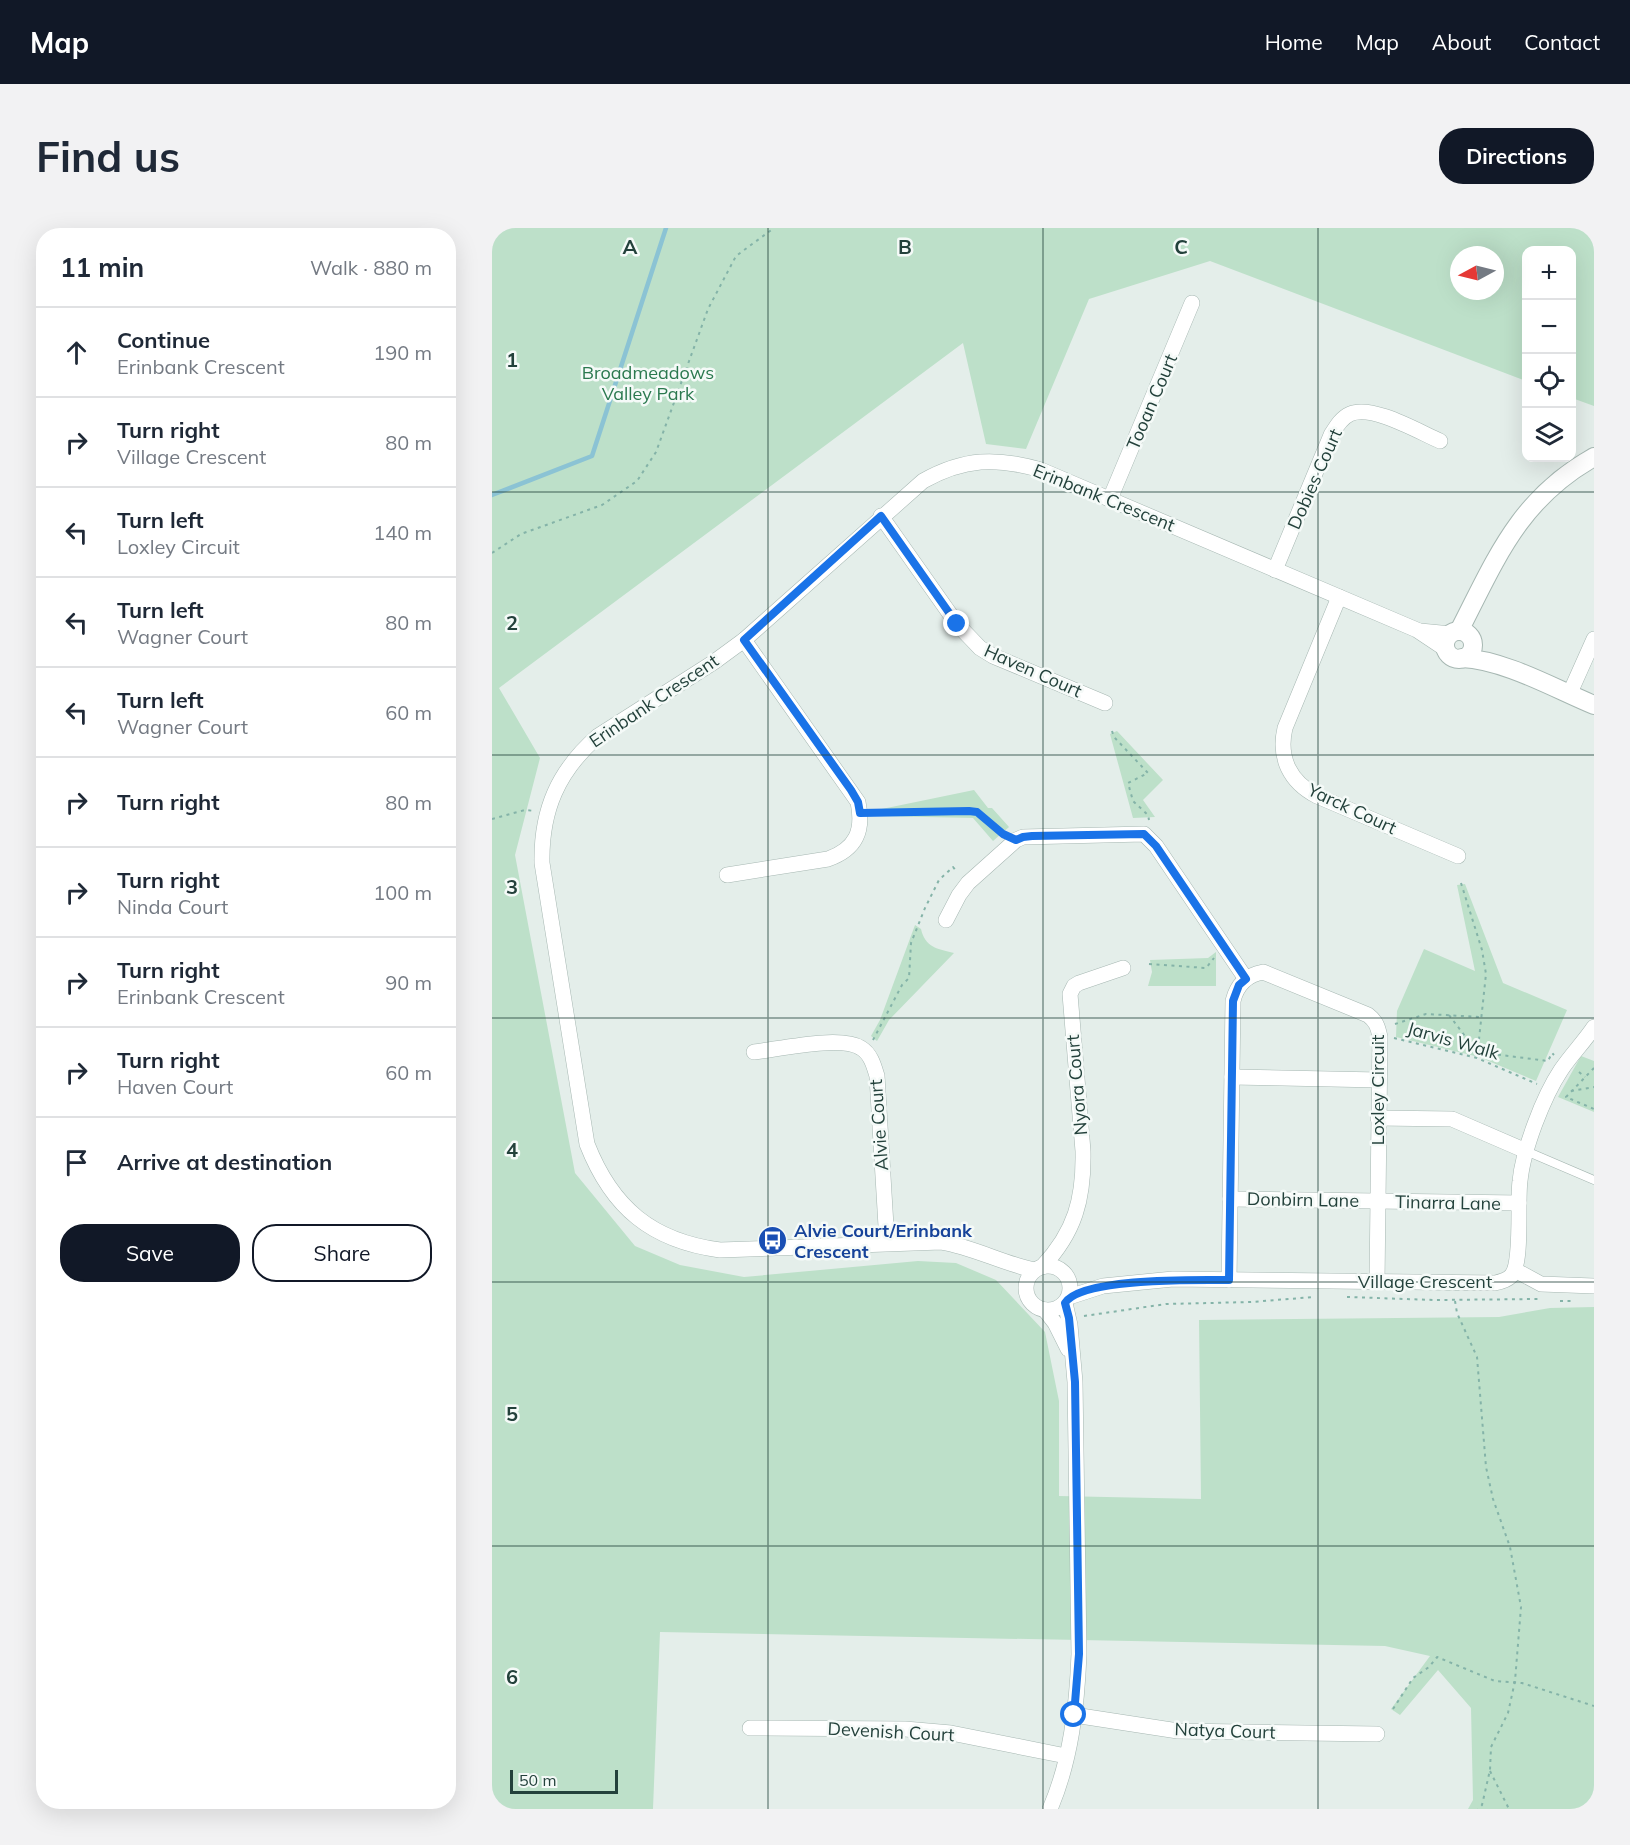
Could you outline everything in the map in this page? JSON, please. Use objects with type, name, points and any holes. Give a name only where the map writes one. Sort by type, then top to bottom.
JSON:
[{"type":"street","name":"Tooan Court","points":[[1110,500],[1192,303]]},
{"type":"street","name":"Dobies Court","points":[[1275,570],[1332,435],[1344,417],[1352,413],[1367,411],[1440,441]]},
{"type":"street","points":[[1461,643],[1482,586],[1503,545],[1530,509],[1569,473],[1594,457]]},
{"type":"street","name":"Erinbank Crescent","points":[[1039,1269],[1020,1268],[960,1245],[941,1242],[720,1250],[698,1247],[677,1241],[645,1224],[612,1192],[594,1163],[587,1144],[542,863],[542,831],[546,813],[557,786],[582,750],[598,736],[714,662],[744,640],[923,481],[940,472],[980,461],[1018,464],[1041,470],[1417,630],[1461,643],[1476,659],[1498,664],[1594,705]]},
{"type":"street","name":"Haven Court","points":[[881,516],[957,624],[980,648],[993,656],[1105,703]]},
{"type":"street","name":"Yarck Court","points":[[1339,597],[1285,728],[1283,749],[1289,771],[1306,790],[1317,796],[1458,856]]},
{"type":"street","points":[[1569,695],[1594,639]]},
{"type":"street","points":[[727,875],[818,861],[839,855],[850,847],[860,827],[858,802],[851,790],[744,640]]},
{"type":"street","points":[[946,920],[968,883],[1016,840],[1023,837],[1144,834],[1156,846],[1246,979],[1239,985],[1233,1001],[1229,1280]]},
{"type":"street","name":"Nyora Court","points":[[1039,1269],[1055,1254],[1067,1234],[1075,1218],[1081,1197],[1083,1151],[1070,994],[1074,986],[1079,983],[1123,968]]},
{"type":"street","name":"Loxley Circuit","points":[[1246,979],[1256,974],[1270,974],[1368,1015],[1375,1020],[1378,1026],[1377,1282]]},
{"type":"street","name":"Village Crescent","points":[[1067,1300],[1103,1286],[1173,1280],[1495,1283],[1511,1276],[1518,1260],[1519,1183],[1526,1151],[1552,1088],[1566,1063],[1594,1027]]},
{"type":"street","name":"Alvie Court","points":[[754,1052],[833,1042],[852,1044],[861,1047],[867,1053],[877,1076],[887,1243]]},
{"type":"street","points":[[1232,1077],[1379,1080]]},
{"type":"street","points":[[1378,1118],[1452,1119],[1526,1151]]},
{"type":"street","name":"Donbirn Lane","points":[[1230,1199],[1377,1202]]},
{"type":"street","name":"Tinarra Lane","points":[[1377,1202],[1519,1203]]},
{"type":"street","name":"Nyora Court","points":[[1065,1274],[1067,1234]]},
{"type":"street","name":"Erinbank Crescent","points":[[993,1258],[1015,1276],[1026,1290]]},
{"type":"street","points":[[1050,1809],[1066,1756],[1074,1715],[1079,1654],[1075,1394],[1067,1300],[1070,1284],[1065,1274],[1057,1268],[1039,1269],[1030,1276],[1026,1290],[1031,1303],[1045,1310],[1055,1323],[1071,1358]]},
{"type":"street","points":[[1515,1270],[1541,1284],[1594,1286]]},
{"type":"street","name":"Village Crescent","points":[[1065,1274],[1103,1286]]},
{"type":"street","points":[[1045,1310],[1055,1310],[1067,1300]]},
{"type":"street","name":"Natya Court","points":[[1074,1715],[1178,1731],[1377,1734]]},
{"type":"street","name":"Devenish Court","points":[[750,1728],[905,1729],[951,1733],[1066,1756]]},
{"type":"lane","points":[[1526,1151],[1594,1180]]},
{"type":"path","points":[[492,553],[521,534],[602,505],[637,481],[656,452],[708,309],[735,256],[774,228]]},
{"type":"path","points":[[1112,731],[1114,737],[1148,773],[1128,783],[1133,801],[1148,814],[1150,819],[1144,834]]},
{"type":"path","points":[[492,819],[525,810],[546,813]]},
{"type":"path","points":[[860,813],[977,812],[1003,834],[1016,840]]},
{"type":"path","points":[[873,1040],[902,985],[909,978],[911,943],[939,880],[953,867],[968,883]]},
{"type":"path","points":[[1461,883],[1485,963],[1486,979],[1477,1058]]},
{"type":"path","points":[[1149,964],[1206,968],[1226,949]]},
{"type":"path","points":[[1395,1023],[1426,1014],[1481,1017]]},
{"type":"path","points":[[1449,1015],[1477,1052],[1548,1061],[1552,1053],[1585,1077]]},
{"type":"path","name":"Jarvis Walk","points":[[1394,1038],[1477,1058],[1537,1084]]},
{"type":"path","points":[[1594,1068],[1566,1097],[1594,1109]]},
{"type":"path","points":[[1571,1091],[1594,1087]]},
{"type":"path","points":[[1069,1318],[1166,1304],[1251,1302],[1314,1297]]},
{"type":"path","points":[[1346,1297],[1455,1300],[1543,1299]]},
{"type":"path","points":[[1455,1300],[1457,1312],[1477,1357],[1486,1467],[1493,1498],[1510,1547],[1521,1607],[1515,1681],[1508,1713],[1491,1747],[1490,1770],[1482,1805],[1478,1809]]},
{"type":"path","points":[[1555,1300],[1575,1301]]},
{"type":"path","points":[[1393,1709],[1413,1678],[1429,1667],[1437,1657],[1495,1681],[1515,1681],[1594,1706]]},
{"type":"path","points":[[1490,1770],[1509,1809]]},
{"type":"green space","name":"Broadmeadows Valley Park","points":[[492,228],[1594,228],[1594,406],[1576,399],[1576,246],[1522,246],[1522,379],[1210,261],[1089,299],[1026,449],[986,444],[963,343],[499,688],[540,758],[515,855],[575,1173],[635,1246],[680,1265],[744,1277],[918,1261],[956,1263],[996,1280],[1045,1332],[1059,1401],[1059,1496],[1201,1499],[1199,1320],[1499,1317],[1550,1308],[1594,1307],[1594,1809],[1468,1809],[1473,1800],[1471,1708],[1438,1670],[1400,1715],[1391,1709],[1430,1656],[1385,1646],[660,1632],[653,1809],[492,1809]]},
{"type":"green space","points":[[1117,731],[1163,780],[1143,800],[1155,817],[1133,818],[1110,734]]},
{"type":"green space","points":[[974,790],[988,808],[992,808],[1009,827],[993,841],[973,818],[878,816],[877,810]]},
{"type":"green space","points":[[1465,884],[1503,983],[1567,1010],[1536,1081],[1479,1057],[1396,1037],[1397,1011],[1424,949],[1475,971],[1457,885]]},
{"type":"green space","points":[[915,925],[921,929],[925,940],[929,943],[954,953],[889,1020],[877,1041],[871,1036],[880,1020]]},
{"type":"green space","points":[[1216,952],[1216,986],[1148,986],[1152,972],[1150,960],[1208,958]]},
{"type":"green space","points":[[1581,1056],[1594,1061],[1594,1112],[1558,1097]]},
{"type":"waterway","points":[[492,495],[592,456],[666,228]]},
{"type":"place","name":"Alvie Court/Erinbank Crescent","points":[[773,1241]]},
{"type":"route","points":[[957,624],[881,516],[744,640],[851,790],[858,802],[860,813],[977,812],[1003,834],[1016,840],[1032,836],[1144,834],[1156,846],[1246,979],[1239,985],[1233,1001],[1229,1280],[1148,1281],[1103,1286],[1069,1297],[1065,1303],[1069,1318],[1075,1382],[1079,1654],[1074,1715]]}]
